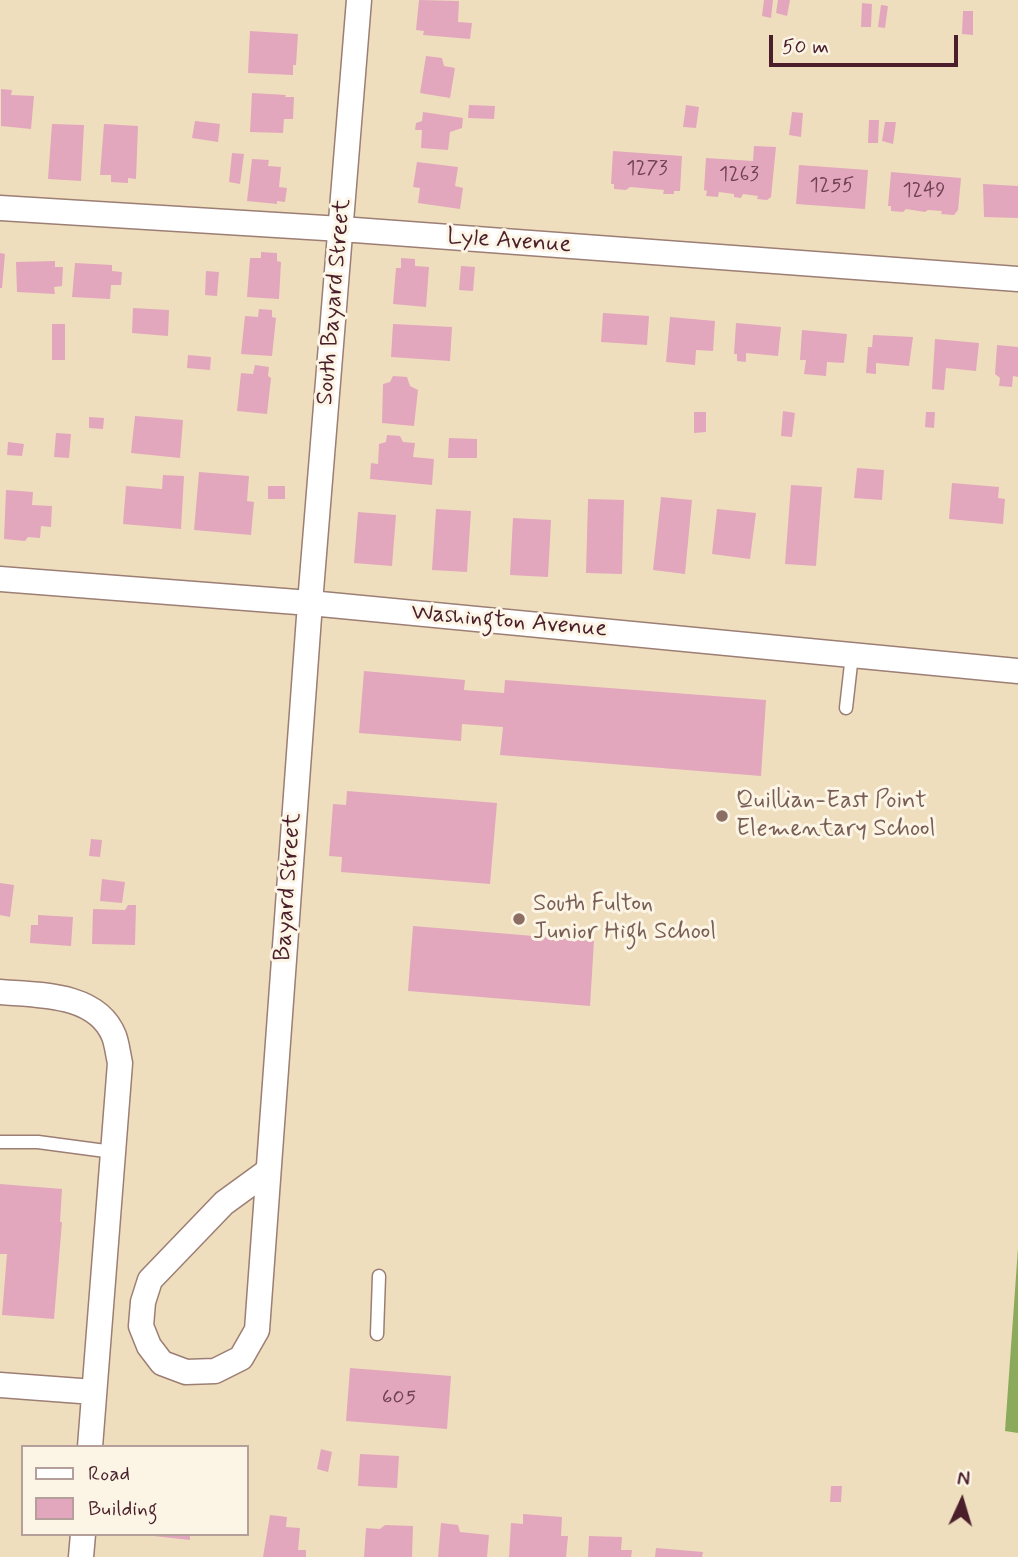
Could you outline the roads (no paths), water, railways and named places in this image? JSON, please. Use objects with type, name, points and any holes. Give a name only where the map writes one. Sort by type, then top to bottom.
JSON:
[{"type":"street","name":"South Bayard Street","points":[[310,603],[359,0]]},
{"type":"street","name":"Lyle Avenue","points":[[0,208],[341,229],[1018,279]]},
{"type":"street","name":"Washington Avenue","points":[[0,579],[310,603],[1018,671]]},
{"type":"street","name":"Bayard Street","points":[[268,1171],[224,1203],[150,1280],[143,1302],[141,1326],[149,1346],[162,1363],[186,1372],[215,1371],[241,1358],[257,1330],[265,1325],[270,1268],[268,1171],[310,603]]},
{"type":"street","points":[[0,992],[59,996],[94,1010],[113,1034],[120,1063],[90,1445]]},
{"type":"street","points":[[0,1385],[94,1392]]},
{"type":"street","points":[[81,1557],[83,1536]]},
{"type":"lane","points":[[846,708],[852,655]]},
{"type":"lane","points":[[0,1142],[38,1142],[113,1152]]},
{"type":"lane","points":[[377,1334],[379,1276]]},
{"type":"place","name":"Quillian-East Point Elementary School","points":[[722,816]]},
{"type":"place","name":"South Fulton Junior High School","points":[[519,919]]}]
